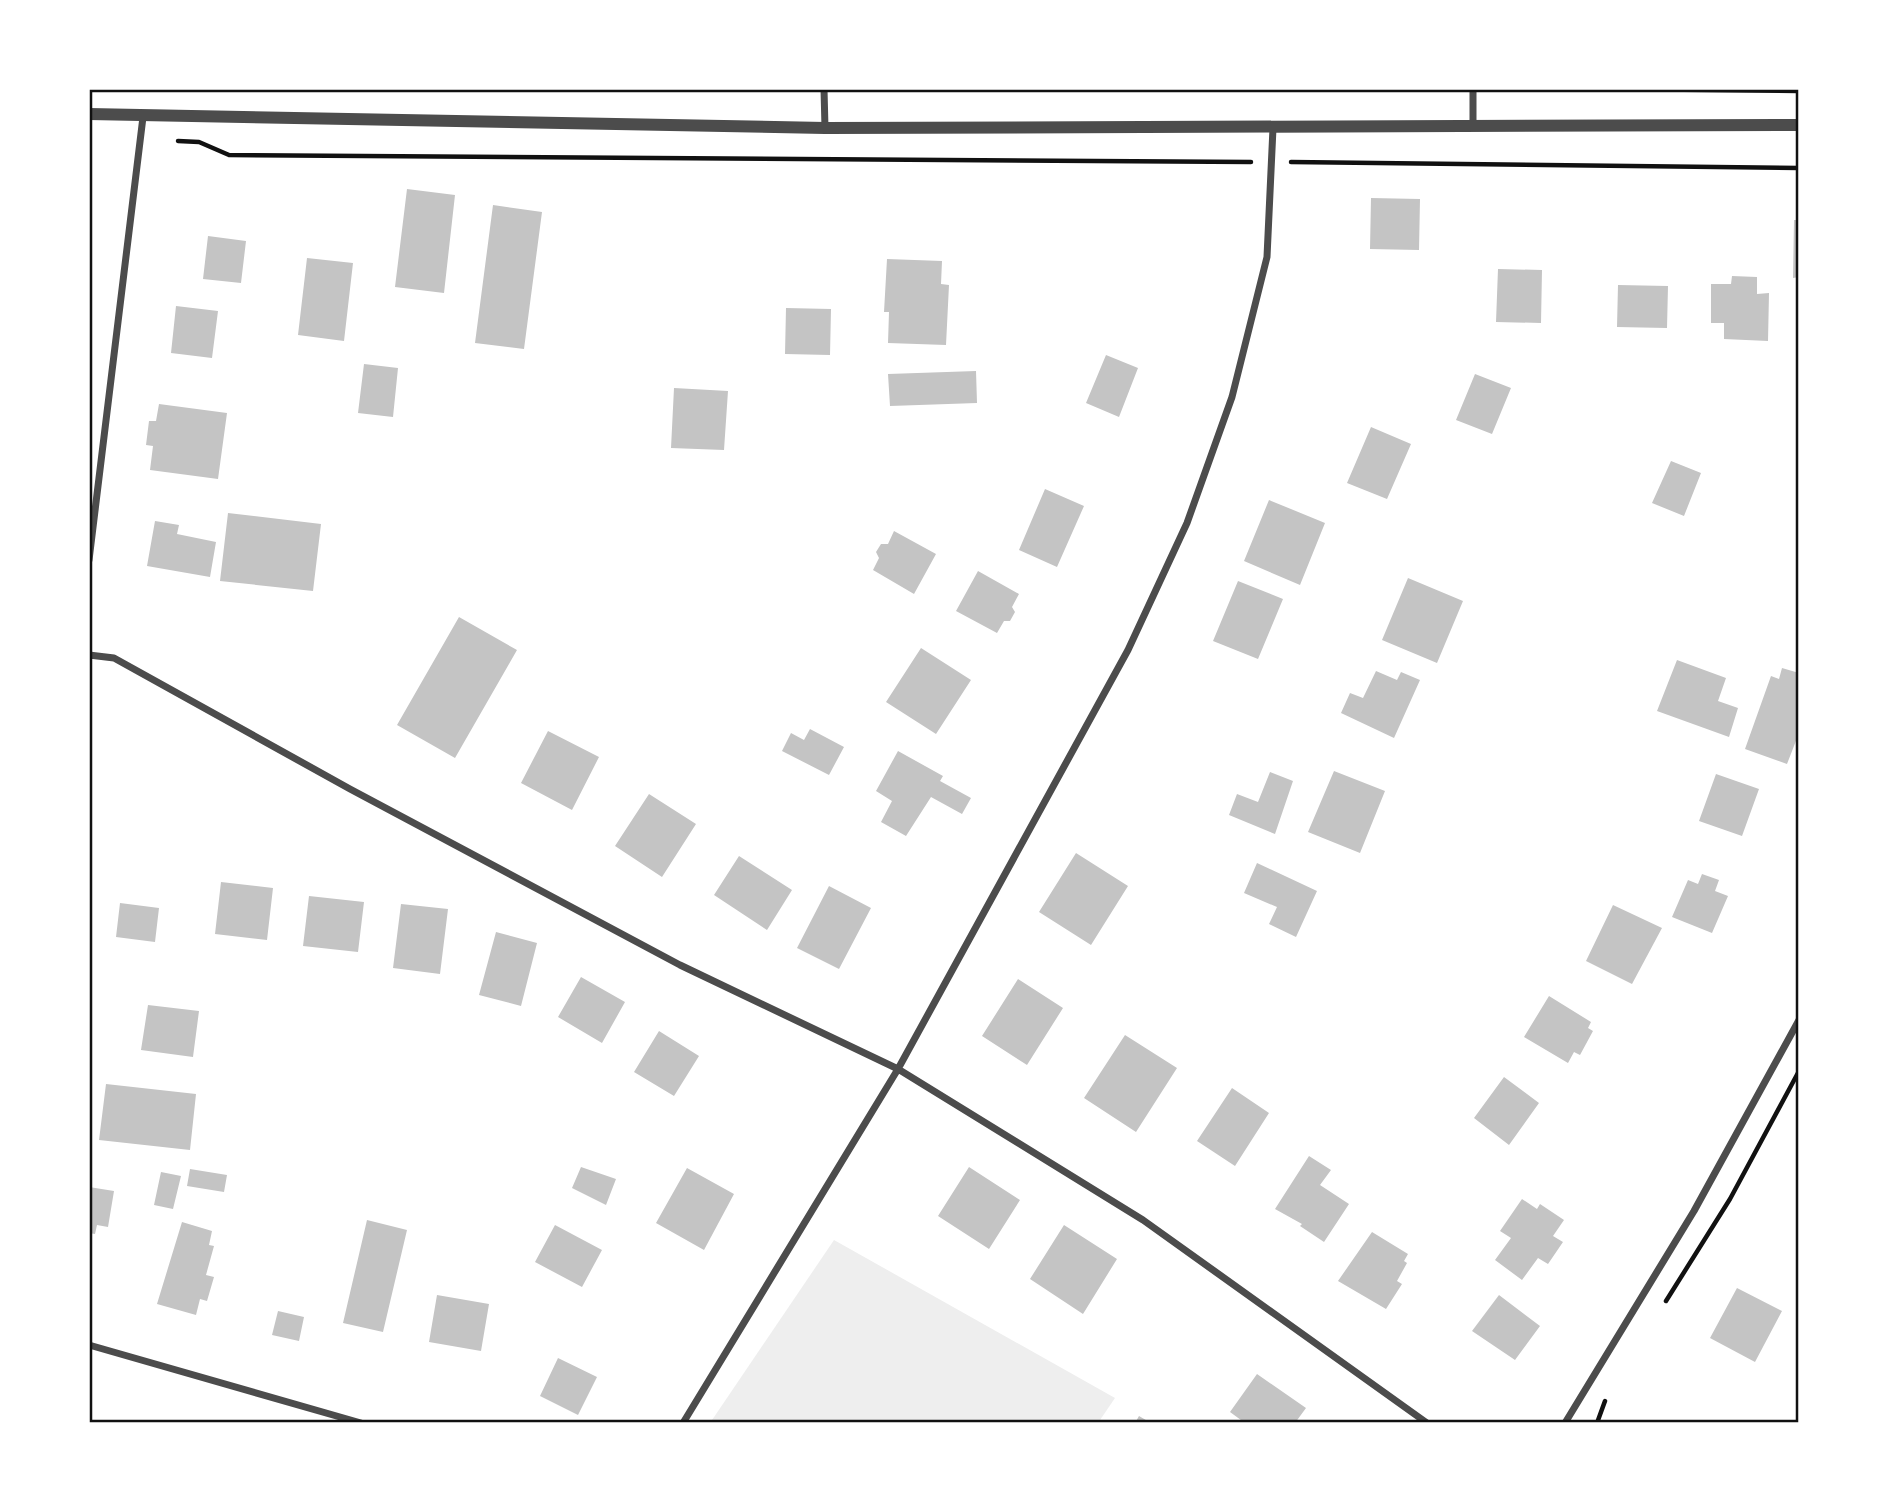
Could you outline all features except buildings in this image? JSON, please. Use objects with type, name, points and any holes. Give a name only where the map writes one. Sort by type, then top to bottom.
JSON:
[{"type":"street","points":[[824,89],[825,128]]},
{"type":"street","points":[[1473,89],[1473,127]]},
{"type":"street","points":[[89,114],[825,128],[1799,125]]},
{"type":"street","points":[[89,560],[143,117]]},
{"type":"street","points":[[682,1423],[898,1069],[1128,650],[1187,523],[1232,397],[1267,257],[1273,128]]},
{"type":"street","points":[[89,654],[114,657],[350,789],[680,965],[898,1069],[1143,1220],[1427,1423]]},
{"type":"street","points":[[1565,1423],[1694,1211],[1799,1020]]},
{"type":"street","points":[[89,1345],[361,1423]]},
{"type":"path","points":[[1612,89],[1799,91]]},
{"type":"path","points":[[142,140],[199,142],[229,155],[1799,168]]},
{"type":"shaded area","points":[[834,1240],[1115,1398],[1098,1423],[710,1423]]}]
